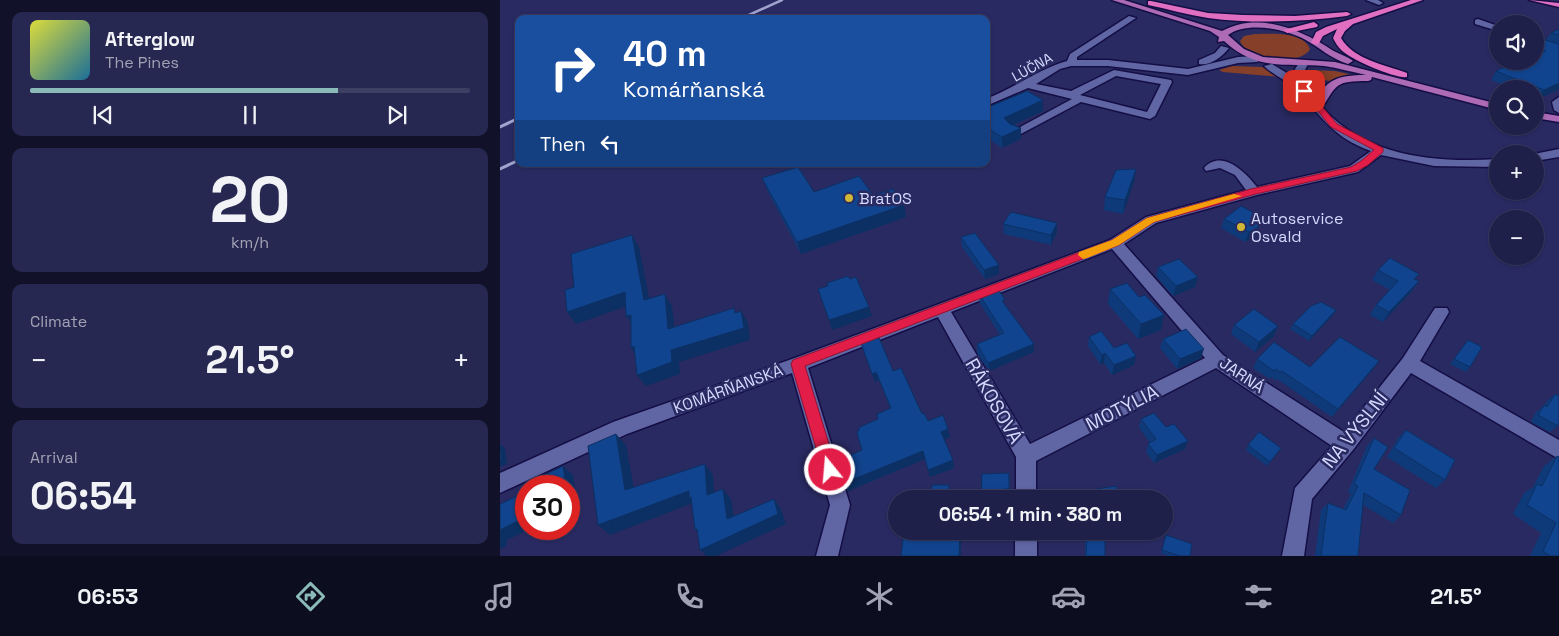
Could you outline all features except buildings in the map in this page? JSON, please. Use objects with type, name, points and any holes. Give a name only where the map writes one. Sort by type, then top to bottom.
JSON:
[{"type":"highway","points":[[1316,40],[1329,29],[1349,18],[1389,0]]},
{"type":"highway","points":[[1287,30],[1349,18],[1419,0]]},
{"type":"highway","points":[[1533,0],[1559,4]]},
{"type":"highway","points":[[1549,0],[1559,4]]},
{"type":"highway","points":[[1151,3],[1207,15],[1301,19],[1349,18]]},
{"type":"highway","points":[[1349,18],[1338,33],[1337,38],[1341,46],[1354,55],[1404,75]]},
{"type":"main road","points":[[1116,0],[1213,22],[1244,27],[1287,30],[1316,40]]},
{"type":"main road","points":[[1139,0],[1182,16],[1239,51],[1257,59],[1325,68],[1365,69],[1404,75],[1489,97]]},
{"type":"main road","points":[[1182,16],[1229,22],[1271,24],[1299,29],[1336,56],[1388,80]]},
{"type":"main road","points":[[1225,41],[1232,29],[1244,27]]},
{"type":"main road","points":[[1225,41],[1236,34],[1247,31],[1287,30]]},
{"type":"main road","points":[[1225,41],[1244,60],[1269,66],[1302,64],[1316,55],[1318,48],[1316,40]]},
{"type":"main road","points":[[1317,108],[1324,90],[1333,84],[1355,78],[1388,80],[1489,105]]},
{"type":"main road","points":[[1544,108],[1559,110]]},
{"type":"main road","points":[[1544,117],[1559,120]]},
{"type":"street","points":[[1370,0],[1379,3]]},
{"type":"street","points":[[1071,63],[1073,56],[1132,18]]},
{"type":"street","points":[[1478,22],[1489,26]]},
{"type":"street","name":"LÚČNA","points":[[1152,69],[1199,63],[1218,55],[1225,41]]},
{"type":"street","name":"LÚČNA","points":[[990,101],[1028,85],[1050,70],[1071,63],[1108,63],[1188,72],[1257,59]]},
{"type":"street","points":[[1302,64],[1298,74],[1304,91]]},
{"type":"street","points":[[1269,66],[1304,91],[1317,108],[1340,130],[1379,150],[1443,164],[1489,163]]},
{"type":"street","points":[[1017,133],[1076,97],[1114,73],[1167,82],[1150,116],[1076,97],[1028,85]]},
{"type":"street","points":[[1559,100],[1557,102],[1559,110]]},
{"type":"street","name":"KOMÁRŇANSKÁ","points":[[500,483],[620,428],[798,364],[1116,243],[1151,220],[1254,192],[1354,169],[1379,150]]},
{"type":"street","points":[[1544,156],[1559,153]]},
{"type":"street","points":[[1210,168],[1220,164],[1239,172],[1254,192]]},
{"type":"street","name":"JARNÁ","points":[[1116,243],[1217,360],[1346,444]]},
{"type":"street","name":"RÁKOSOVÁ","points":[[941,309],[1026,456],[1026,490]]},
{"type":"street","name":"NA VÝSLNÍ","points":[[1293,556],[1302,495],[1346,444],[1409,363],[1441,312]]},
{"type":"street","name":"MOTÝLIA","points":[[1026,456],[1217,360]]},
{"type":"street","points":[[1409,363],[1559,450]]},
{"type":"street","points":[[798,364],[840,505],[827,556]]},
{"type":"street","points":[[1026,540],[1026,556]]},
{"type":"shaded area","points":[[1255,34],[1294,36],[1306,43],[1310,49],[1305,55],[1296,58],[1274,59],[1262,56],[1244,47],[1240,41],[1244,36]]},
{"type":"shaded area","points":[[1232,66],[1262,67],[1281,77],[1223,72],[1219,70]]},
{"type":"shaded area","points":[[1304,71],[1335,71],[1353,75],[1329,81],[1306,76]]},
{"type":"railway","points":[[749,15],[782,0]]},
{"type":"railway","points":[[500,127],[515,120]]},
{"type":"railway","points":[[500,169],[515,162]]},
{"type":"slow traffic","points":[[1083,255],[1116,243],[1151,220],[1237,196]]},
{"type":"place","name":"BratOS","points":[[849,198]]},
{"type":"place","name":"Autoservice Osvald","points":[[1241,227]]},
{"type":"route","points":[[830,470],[798,364],[1116,243],[1151,220],[1254,192],[1354,169],[1372,158],[1379,150],[1352,137],[1334,125],[1304,91]]}]
